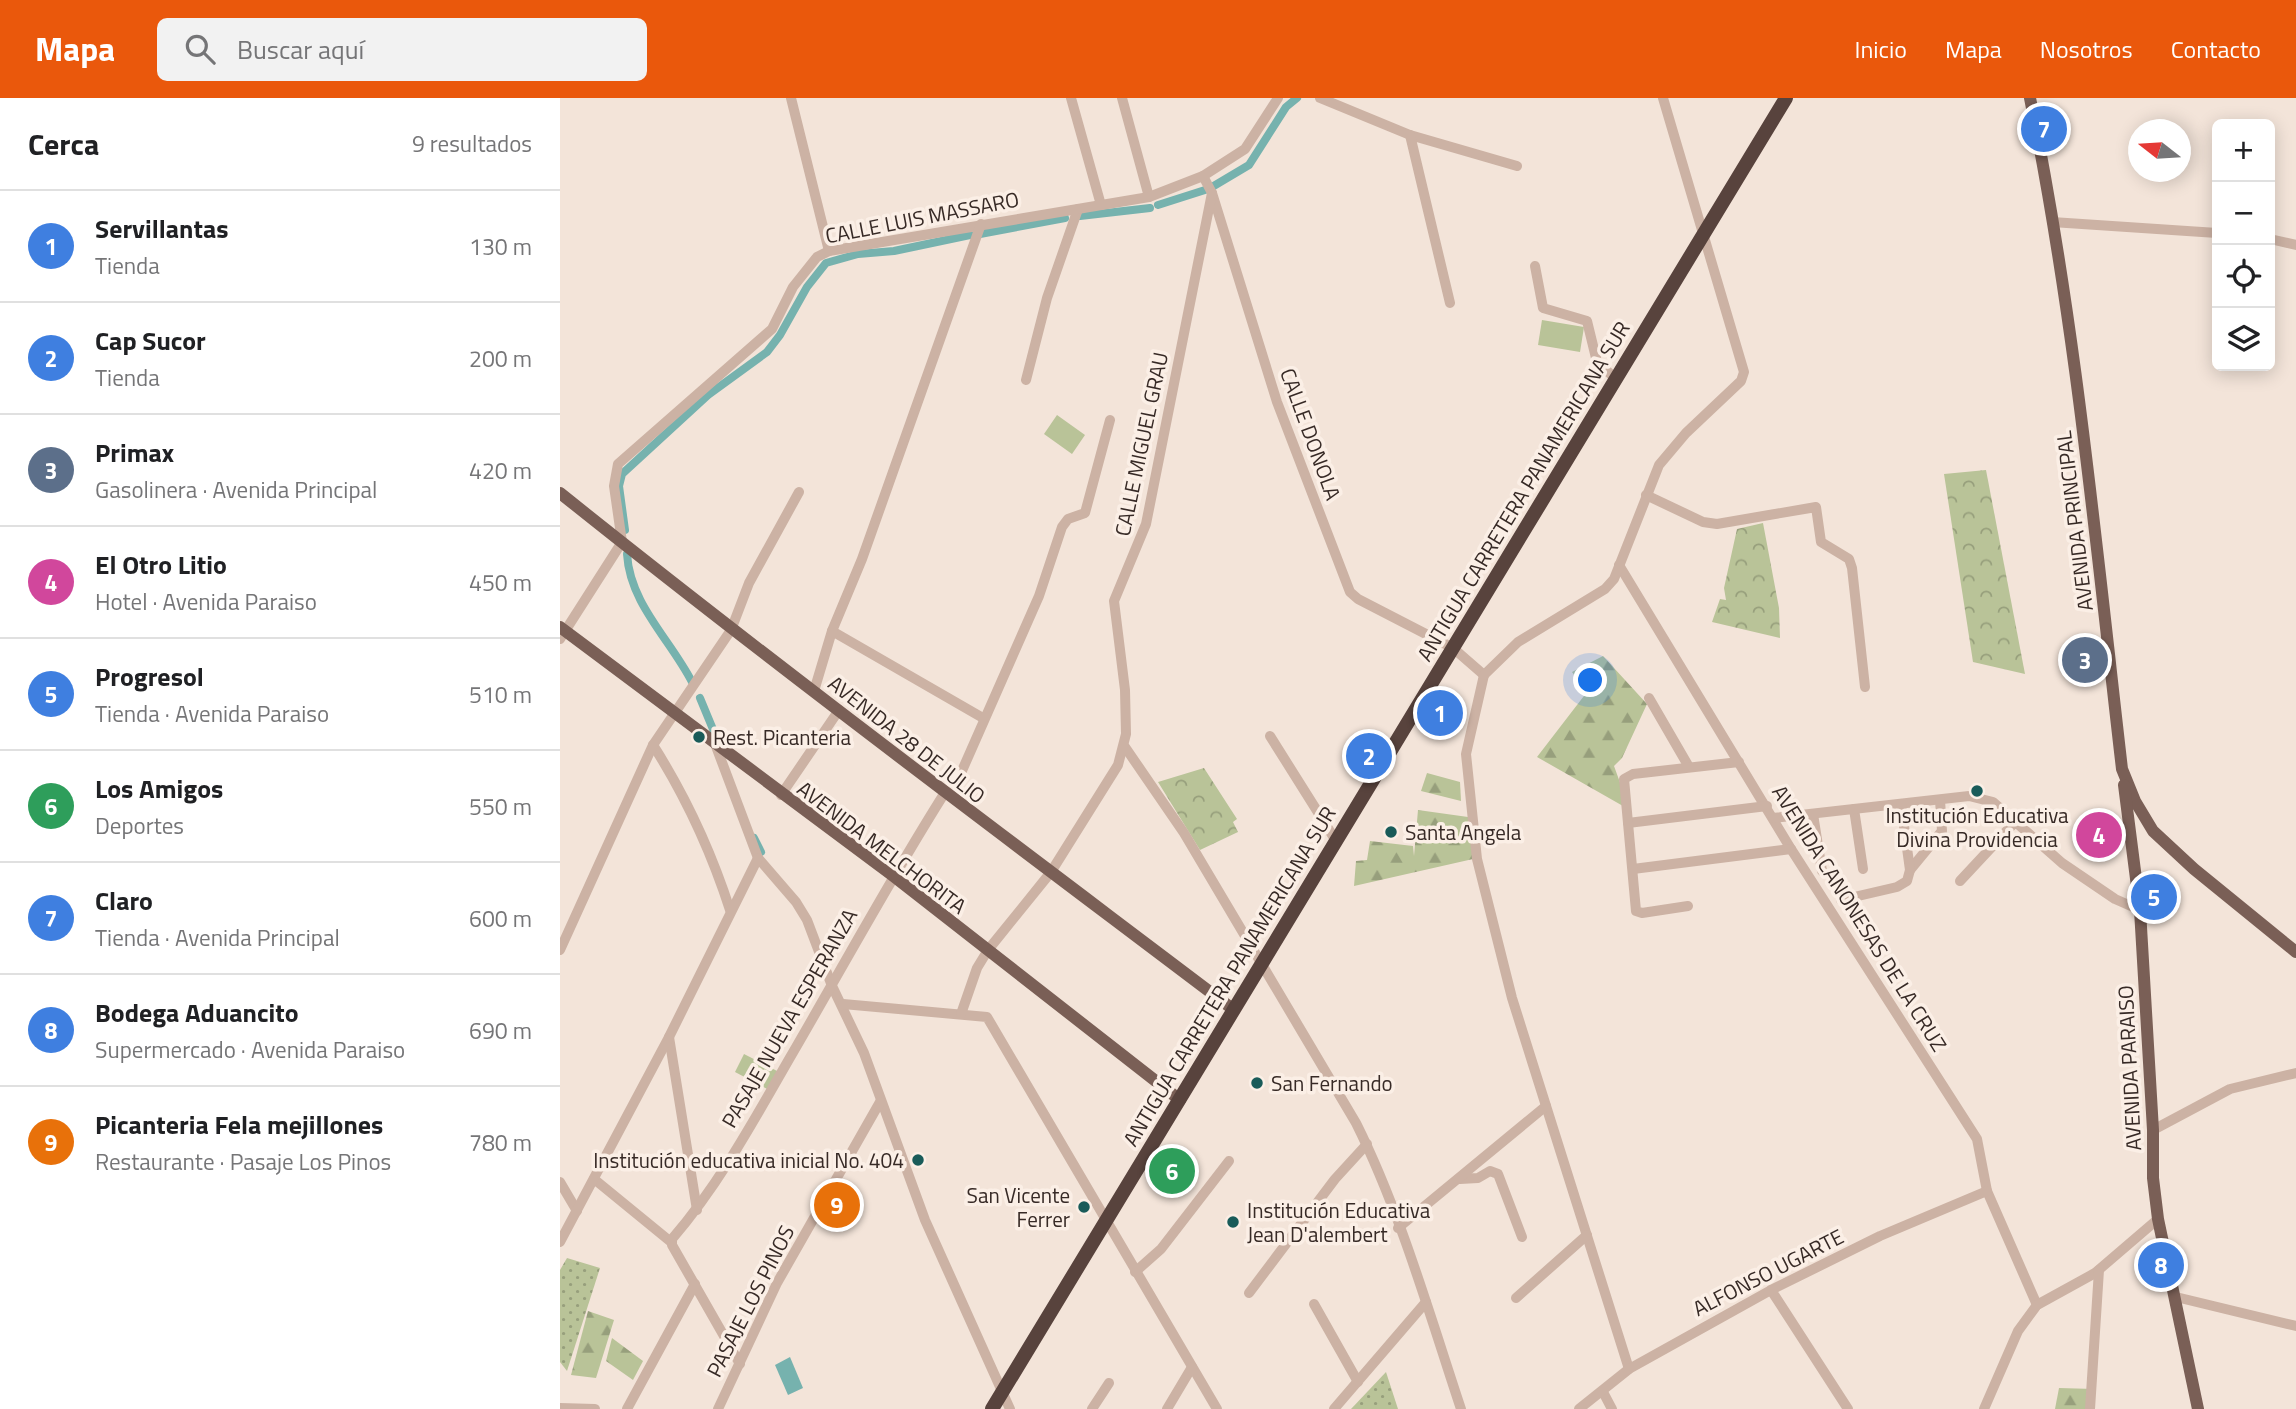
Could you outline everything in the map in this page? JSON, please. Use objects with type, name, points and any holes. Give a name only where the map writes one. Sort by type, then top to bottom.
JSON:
[{"type":"highway","name":"ANTIGUA CARRETERA PANAMERICANA SUR","points":[[992,1409],[1786,98]]},
{"type":"main road","name":"AVENIDA PRINCIPAL","points":[[2030,98],[2052,222],[2088,461],[2122,769],[2135,801],[2153,831],[2194,869],[2296,952]]},
{"type":"main road","name":"AVENIDA 28 DE JULIO","points":[[560,494],[731,631],[839,710],[943,794],[1234,1010]]},
{"type":"main road","name":"AVENIDA MELCHORITA","points":[[562,632],[714,741],[1180,1100]]},
{"type":"main road","name":"AVENIDA PARAISO","points":[[2122,769],[2140,910],[2153,1130],[2153,1178],[2158,1219],[2190,1364],[2197,1409]]},
{"type":"main road","points":[[2131,839],[2138,832],[2153,831]]},
{"type":"street","points":[[791,98],[829,251]]},
{"type":"street","points":[[1071,98],[1101,205]]},
{"type":"street","points":[[1122,98],[1149,197]]},
{"type":"street","name":"CALLE LUIS MASSARO","points":[[622,542],[614,486],[618,464],[772,329],[793,286],[817,257],[829,251],[1149,197],[1203,176],[1245,149],[1278,98]]},
{"type":"street","points":[[1324,100],[1342,98]]},
{"type":"street","points":[[1629,1369],[1509,987],[1477,859],[1466,754],[1484,675],[1518,642],[1605,589],[1614,579],[1659,466],[1686,433],[1741,381],[1744,372],[1663,98]]},
{"type":"street","points":[[1324,100],[1410,135],[1517,166]]},
{"type":"street","points":[[1410,135],[1450,303]]},
{"type":"street","name":"CALLE DONOLA","points":[[1203,176],[1212,193],[1277,402],[1350,592],[1358,599],[1453,648],[1484,675]]},
{"type":"street","name":"CALLE MIGUEL GRAU","points":[[961,1014],[977,968],[988,950],[1051,872],[1118,765],[1125,747],[1125,690],[1114,601],[1146,524],[1212,193]]},
{"type":"street","points":[[1026,380],[1047,298],[1078,209]]},
{"type":"street","points":[[2052,222],[2212,233]]},
{"type":"street","points":[[814,691],[832,631],[862,559],[981,224]]},
{"type":"street","points":[[2275,240],[2296,245]]},
{"type":"street","points":[[1535,267],[1543,308],[1587,321],[1597,362],[1616,379]]},
{"type":"street","points":[[961,773],[1039,596],[1062,527],[1068,519],[1085,513],[1110,420]]},
{"type":"street","points":[[560,950],[653,745],[731,631],[750,583],[799,492]]},
{"type":"street","points":[[1646,495],[1703,522],[1717,524],[1816,507],[1821,542],[1849,559],[1852,568],[1865,687]]},
{"type":"street","points":[[562,632],[622,542]]},
{"type":"street","name":"AVENIDA CANONESAS DE LA CRUZ","points":[[1619,565],[1791,849],[1977,1139],[1987,1191],[2037,1306]]},
{"type":"street","points":[[832,631],[983,718]]},
{"type":"street","points":[[1649,698],[1689,767]]},
{"type":"street","points":[[781,795],[839,710]]},
{"type":"street","points":[[1270,736],[1336,841]]},
{"type":"street","points":[[714,741],[758,858],[796,902],[807,920],[832,986],[843,1004],[925,1220],[1010,1409]]},
{"type":"street","points":[[653,745],[685,796],[717,870],[730,910]]},
{"type":"street","points":[[1125,747],[1184,833],[1367,1144],[1426,1301],[1461,1409]]},
{"type":"street","points":[[1688,906],[1637,913],[1623,783],[1627,776],[1740,762]]},
{"type":"street","name":"PASAJE NUEVA ESPERANZA","points":[[671,1242],[697,1210],[832,986],[892,876],[943,794]]},
{"type":"street","points":[[1773,818],[1940,800],[1986,798],[2081,877],[2140,910]]},
{"type":"street","points":[[1841,900],[1903,884],[1910,870],[1942,831],[1940,800]]},
{"type":"street","points":[[1901,804],[1910,870]]},
{"type":"street","points":[[1628,823],[1766,806]]},
{"type":"street","points":[[1854,809],[1863,869]]},
{"type":"street","points":[[1813,814],[1822,871]]},
{"type":"street","points":[[1960,881],[2015,822]]},
{"type":"street","points":[[1633,869],[1791,849]]},
{"type":"street","points":[[560,1241],[669,1037],[758,858]]},
{"type":"street","points":[[843,1004],[979,1014],[991,1022],[1217,1409]]},
{"type":"street","points":[[669,1037],[697,1210]]},
{"type":"street","points":[[2153,1130],[2230,1089],[2296,1073]]},
{"type":"street","name":"PASAJE LOS PINOS","points":[[718,1409],[777,1283],[880,1102]]},
{"type":"street","points":[[1398,1228],[1546,1106]]},
{"type":"street","points":[[1248,1293],[1335,1180],[1367,1144]]},
{"type":"street","points":[[1135,1272],[1161,1250],[1229,1161]]},
{"type":"street","points":[[1460,1179],[1478,1178],[1490,1171],[1497,1174],[1522,1237]]},
{"type":"street","points":[[594,1179],[671,1242],[740,1364]]},
{"type":"street","points":[[560,1182],[577,1211]]},
{"type":"street","name":"ALFONSO UGARTE","points":[[1579,1409],[1629,1369],[1771,1290],[1880,1236],[1987,1191]]},
{"type":"street","points":[[1984,1409],[2013,1339],[2037,1306],[2099,1270],[2158,1219]]},
{"type":"street","points":[[1516,1298],[1587,1235]]},
{"type":"street","points":[[2090,1409],[2099,1270]]},
{"type":"street","points":[[627,1409],[695,1284]]},
{"type":"street","points":[[1771,1290],[1849,1409]]},
{"type":"street","points":[[2176,1297],[2296,1326]]},
{"type":"street","points":[[1334,1409],[1426,1301]]},
{"type":"street","points":[[1314,1304],[1358,1382]]},
{"type":"street","points":[[1167,1409],[1192,1367]]},
{"type":"street","points":[[1092,1409],[1109,1383]]},
{"type":"street","points":[[1603,1392],[1612,1409]]},
{"type":"street","points":[[560,1408],[595,1409]]},
{"type":"green space","points":[[1542,320],[1584,327],[1580,352],[1538,345]]},
{"type":"green space","points":[[1057,415],[1085,435],[1072,454],[1044,434]]},
{"type":"green space","points":[[1986,470],[2025,674],[1973,662],[1944,474]]},
{"type":"green space","points":[[1763,523],[1779,608],[1780,638],[1712,622],[1720,599],[1726,600],[1724,588],[1737,529]]},
{"type":"green space","points":[[1603,656],[1647,704],[1622,758],[1614,766],[1630,810],[1537,757],[1587,692],[1572,672]]},
{"type":"green space","points":[[1204,768],[1237,819],[1233,822],[1238,832],[1200,850],[1158,782]]},
{"type":"green space","points":[[1427,773],[1460,782],[1461,801],[1421,791]]},
{"type":"green space","points":[[1418,810],[1468,817],[1473,859],[1354,886],[1356,861],[1367,860],[1370,841],[1413,846],[1414,856]]},
{"type":"green space","points":[[744,1054],[781,1073],[771,1091],[735,1072]]},
{"type":"green space","points":[[567,1258],[600,1268],[567,1371],[560,1362],[560,1270]]},
{"type":"green space","points":[[588,1311],[614,1320],[596,1378],[571,1375]]},
{"type":"green space","points":[[612,1338],[643,1361],[633,1380],[606,1361]]},
{"type":"green space","points":[[1386,1372],[1398,1409],[1351,1409]]},
{"type":"green space","points":[[2059,1388],[2094,1389],[2092,1409],[2055,1409]]},
{"type":"water","points":[[790,1357],[803,1388],[788,1395],[775,1365]]},
{"type":"waterway","points":[[1212,187],[1249,165],[1286,107],[1297,98]]},
{"type":"waterway","points":[[1158,205],[1205,190]]},
{"type":"waterway","points":[[1080,216],[1150,208]]},
{"type":"waterway","points":[[980,234],[1065,218]]},
{"type":"waterway","points":[[625,530],[619,486],[622,474],[708,395],[767,352],[780,335],[807,287],[826,263],[858,254],[894,251],[970,235]]},
{"type":"waterway","points":[[627,554],[635,589],[643,605],[692,682]]},
{"type":"waterway","points":[[700,698],[717,739]]},
{"type":"waterway","points":[[754,838],[761,852]]},
{"type":"place","name":"Claro","points":[[2044,129]]},
{"type":"place","name":"Primax","points":[[2085,660]]},
{"type":"place","name":"Servillantas","points":[[1440,713]]},
{"type":"place","name":"Rest. Picanteria","points":[[699,737]]},
{"type":"place","name":"Cap Sucor","points":[[1369,756]]},
{"type":"place","name":"Institución Educativa Divina Providencia","points":[[1977,791]]},
{"type":"place","name":"Santa Angela","points":[[1391,832]]},
{"type":"place","name":"El Otro Litio","points":[[2099,835]]},
{"type":"place","name":"Progresol","points":[[2154,897]]},
{"type":"place","name":"San Fernando","points":[[1257,1083]]},
{"type":"place","name":"Institución educativa inicial No. 404","points":[[918,1160]]},
{"type":"place","name":"Los Amigos","points":[[1172,1171]]},
{"type":"place","name":"Picanteria Fela mejillones","points":[[837,1205]]},
{"type":"place","name":"San Vicente Ferrer","points":[[1084,1207]]},
{"type":"place","name":"Institución Educativa Jean D'alembert","points":[[1233,1222]]},
{"type":"place","name":"Bodega Aduancito","points":[[2161,1265]]}]
